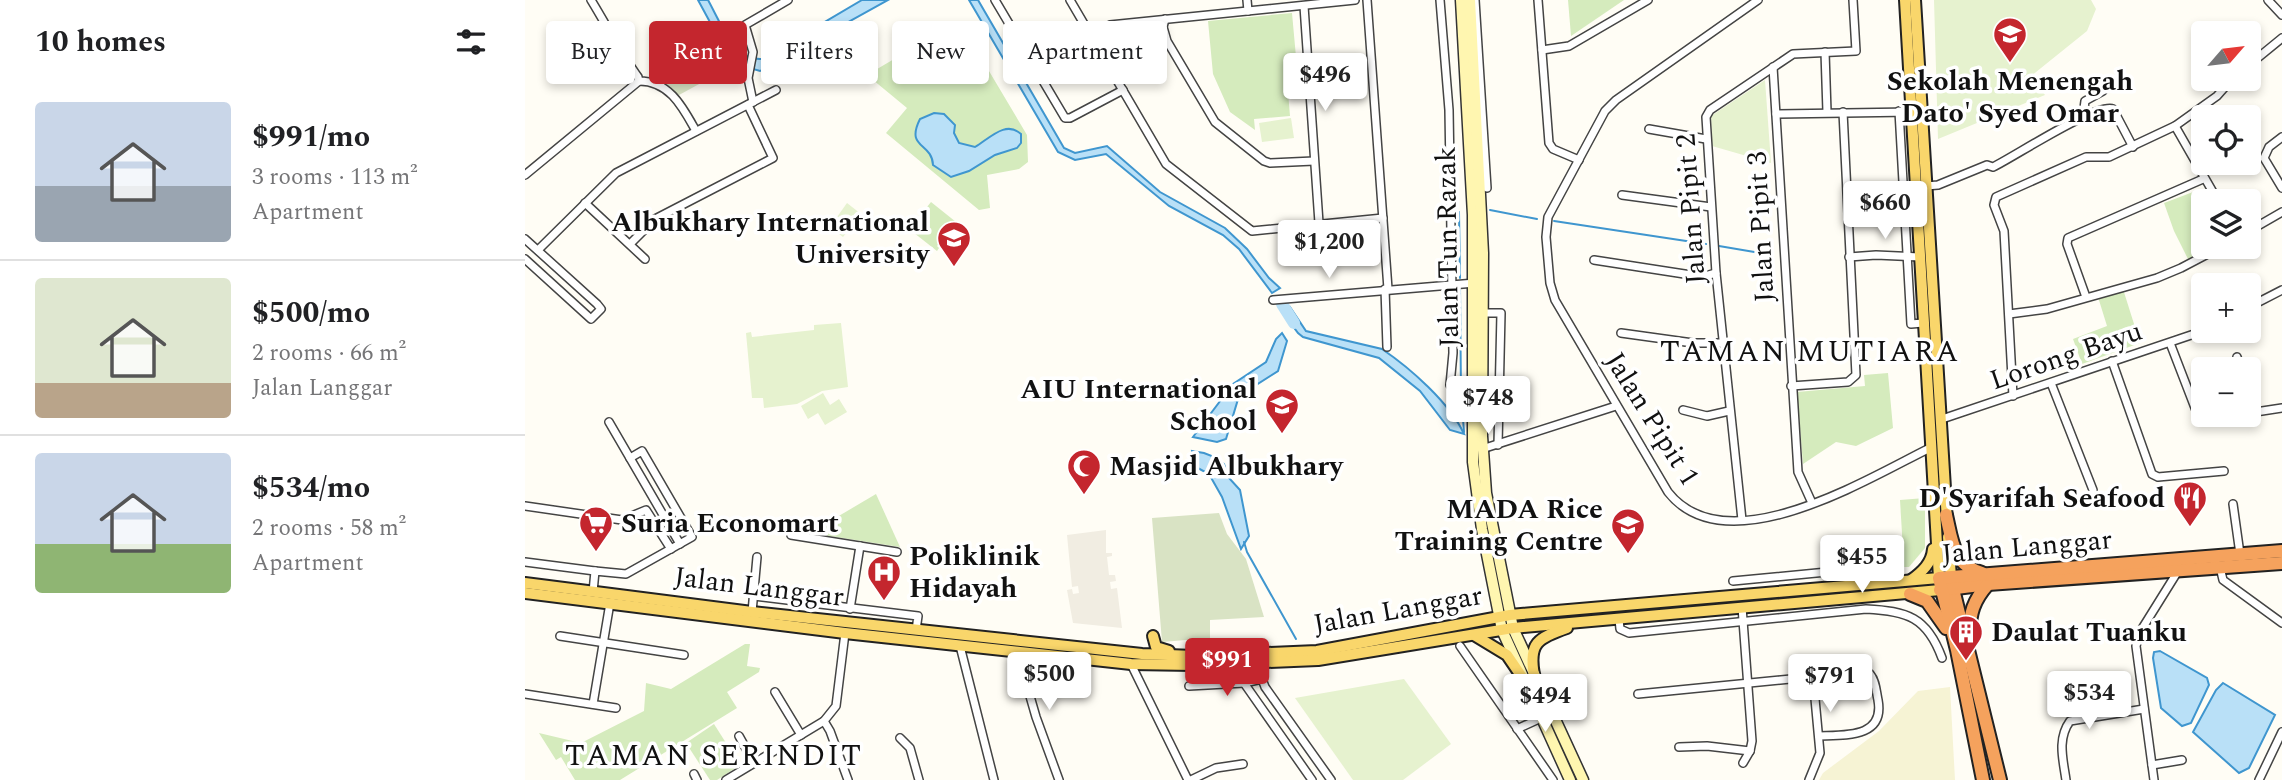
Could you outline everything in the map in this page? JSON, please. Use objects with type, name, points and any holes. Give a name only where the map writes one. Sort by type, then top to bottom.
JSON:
[{"type":"highway","points":[[1947,515],[1957,558],[1987,579],[1970,612],[1963,649],[1983,780]]},
{"type":"highway","name":"Jalan Langgar","points":[[1946,584],[2282,551]]},
{"type":"highway","name":"Jalan Langgar","points":[[1987,579],[2178,571],[2282,563]]},
{"type":"highway","points":[[1946,584],[2000,780]]},
{"type":"highway","points":[[1910,588],[1927,601],[1963,649]]},
{"type":"main road","name":"Jalan Tun Razak","points":[[1461,0],[1473,203],[1483,313],[1482,449],[1504,616]]},
{"type":"main road","name":"Jalan Tun Razak","points":[[1473,0],[1483,179],[1473,462],[1482,529],[1504,616]]},
{"type":"main road","points":[[1905,0],[1934,524],[1932,557],[1910,588]]},
{"type":"main road","points":[[1915,0],[1942,419],[1947,515],[1946,584]]},
{"type":"main road","points":[[1927,398],[1942,419]]},
{"type":"main road","points":[[1930,444],[1942,419]]},
{"type":"main road","points":[[1934,524],[1946,584]]},
{"type":"main road","name":"Jalan Langgar","points":[[525,583],[916,630],[1142,654],[1194,656],[1335,649],[1504,616],[1740,607],[1844,587],[1910,588]]},
{"type":"main road","name":"Jalan Langgar","points":[[525,593],[845,633],[1131,664],[1260,664],[1328,659],[1508,629],[1946,584]]},
{"type":"main road","points":[[1504,616],[1529,678],[1583,780]]},
{"type":"main road","points":[[1570,780],[1541,718],[1529,678],[1531,659],[1538,642],[1552,633],[1586,622]]},
{"type":"main road","points":[[1474,635],[1507,655],[1529,678]]},
{"type":"main road","points":[[1153,636],[1159,650],[1194,656]]},
{"type":"street","points":[[591,0],[611,31],[618,50],[639,81]]},
{"type":"street","points":[[630,244],[655,219],[773,158],[750,103],[748,78],[753,56],[745,25],[773,4],[788,0]]},
{"type":"street","points":[[995,0],[1065,118],[1070,118],[1123,90]]},
{"type":"street","points":[[1069,0],[1082,21]]},
{"type":"street","points":[[1247,0],[1248,11]]},
{"type":"street","points":[[1147,21],[1355,0]]},
{"type":"street","points":[[1367,0],[1383,218],[1387,347]]},
{"type":"street","points":[[1440,0],[1449,110],[1453,285],[1450,386]]},
{"type":"street","points":[[1538,0],[1549,143],[1553,149],[1579,160]]},
{"type":"street","points":[[1542,50],[1569,46],[1648,0]]},
{"type":"street","name":"Jalan Pipit 1","points":[[1758,0],[1610,106],[1600,119],[1548,217],[1546,224],[1550,283],[1559,306],[1668,492],[1679,505],[1704,517],[1742,520],[1777,517],[1812,503],[1930,444]]},
{"type":"street","name":"Jalan Pipit 2","points":[[1742,520],[1722,343],[1706,117],[1710,110],[1793,54],[1856,51],[1853,0]]},
{"type":"street","points":[[2268,0],[2282,15]]},
{"type":"street","points":[[1304,6],[1319,223]]},
{"type":"street","points":[[1165,19],[1164,35],[1215,122],[1264,161],[1314,161]]},
{"type":"street","points":[[2261,55],[2282,38]]},
{"type":"street","points":[[1825,52],[1827,112]]},
{"type":"street","name":"Jalan Pipit 3","points":[[1773,67],[1798,472],[1812,503]]},
{"type":"street","points":[[525,175],[639,81],[653,82],[673,94],[696,131]]},
{"type":"street","points":[[1119,84],[1166,164],[1252,231],[1383,218]]},
{"type":"street","points":[[538,250],[616,173],[776,90]]},
{"type":"street","points":[[2083,117],[2085,101],[2103,91]]},
{"type":"street","points":[[2013,396],[2004,231],[1994,205],[1996,197],[2086,157],[2105,158],[2133,147],[2175,126],[2221,91]]},
{"type":"street","points":[[1926,186],[1938,185],[1987,165],[1993,167],[2083,117],[2110,107],[2133,147]]},
{"type":"street","points":[[1899,111],[1911,324],[1923,323]]},
{"type":"street","points":[[1776,114],[1912,111]]},
{"type":"street","points":[[1791,386],[1848,382],[1856,375],[1843,113]]},
{"type":"street","points":[[2175,126],[2210,189]]},
{"type":"street","points":[[1649,129],[1706,139]]},
{"type":"street","points":[[2282,137],[2269,147],[2265,158],[2282,188]]},
{"type":"street","points":[[1483,179],[1487,188]]},
{"type":"street","points":[[2086,297],[2067,244],[2068,238],[2203,179]]},
{"type":"street","points":[[1622,195],[1711,207]]},
{"type":"street","points":[[585,203],[645,258]]},
{"type":"street","points":[[2261,224],[2282,212]]},
{"type":"street","points":[[525,239],[601,309],[591,319],[525,258]]},
{"type":"street","points":[[1849,257],[1920,257]]},
{"type":"street","points":[[2009,314],[2047,309],[2169,274],[2198,259]]},
{"type":"street","points":[[1594,260],[1691,275],[1705,276],[1716,273]]},
{"type":"street","points":[[1273,300],[1479,283]]},
{"type":"street","points":[[2261,301],[2282,290]]},
{"type":"street","points":[[1483,313],[1501,313],[1498,445]]},
{"type":"street","points":[[1621,333],[1692,343],[1722,343]]},
{"type":"street","name":"Lorong Bayu","points":[[1942,419],[2191,335]]},
{"type":"street","points":[[2169,343],[2191,398]]},
{"type":"street","points":[[2112,361],[2152,474],[2158,477],[2224,471]]},
{"type":"street","points":[[2050,383],[2093,489]]},
{"type":"street","points":[[1482,449],[1616,406]]},
{"type":"street","points":[[2261,411],[2282,408]]},
{"type":"street","points":[[1682,410],[1707,415],[1729,411]]},
{"type":"street","points":[[609,422],[680,544]]},
{"type":"street","points":[[525,562],[626,575],[692,537],[642,452],[630,458]]},
{"type":"street","points":[[2233,503],[2240,554]]},
{"type":"street","points":[[525,506],[622,520],[646,510],[671,550]]},
{"type":"street","points":[[791,535],[897,552]]},
{"type":"street","points":[[850,609],[860,546]]},
{"type":"street","points":[[752,612],[757,557]]},
{"type":"street","points":[[1743,763],[1752,741],[1749,681],[1737,580],[1899,565]]},
{"type":"street","points":[[2220,567],[2223,580],[2282,623]]},
{"type":"street","points":[[1843,570],[1844,587]]},
{"type":"street","points":[[593,592],[595,571]]},
{"type":"street","points":[[2154,780],[2136,646],[2137,638],[2178,571]]},
{"type":"street","points":[[754,596],[918,616],[916,630]]},
{"type":"street","points":[[593,704],[610,603]]},
{"type":"street","points":[[1619,619],[1619,627],[1626,633],[1740,607],[1892,610],[1916,619],[1927,629],[1942,657]]},
{"type":"street","points":[[726,780],[824,721],[836,706],[845,633]]},
{"type":"street","points":[[560,636],[684,655]]},
{"type":"street","points":[[960,646],[995,780]]},
{"type":"street","points":[[1460,646],[1553,780]]},
{"type":"street","points":[[1017,651],[1036,717],[1059,780]]},
{"type":"street","points":[[1131,664],[1189,780],[1216,768],[1243,764]]},
{"type":"street","points":[[1260,664],[1262,679],[1331,780]]},
{"type":"street","points":[[1638,694],[1749,681],[1861,672],[1870,674],[1875,683],[1880,712],[1871,727],[1864,732],[1819,736]]},
{"type":"street","points":[[1809,780],[1820,753],[1813,677]]},
{"type":"street","points":[[1189,687],[1262,679]]},
{"type":"street","points":[[1244,683],[1312,780]]},
{"type":"street","points":[[775,692],[801,735]]},
{"type":"street","points":[[525,694],[616,708]]},
{"type":"street","points":[[2066,780],[2061,743],[2063,732],[2070,721],[2144,709]]},
{"type":"street","points":[[1517,729],[1541,718]]},
{"type":"street","points":[[824,721],[848,780]]},
{"type":"street","points":[[2259,780],[2282,732]]},
{"type":"street","points":[[739,736],[754,763]]},
{"type":"street","points":[[899,738],[910,748],[919,780]]},
{"type":"street","points":[[1679,747],[1707,746],[1750,751]]},
{"type":"street","points":[[2152,765],[2182,760]]},
{"type":"shaded area","points":[[1106,530],[1106,553],[1112,553],[1112,556],[1107,557],[1109,575],[1115,575],[1116,581],[1110,582],[1111,589],[1117,588],[1122,628],[1073,623],[1067,590],[1072,589],[1073,594],[1079,593],[1078,586],[1072,587],[1067,535]]},
{"type":"shaded area","points":[[1950,687],[1955,780],[1819,780],[1823,773],[1879,731],[1918,691]]},
{"type":"green space","points":[[1568,0],[1624,0],[1571,36]]},
{"type":"green space","points":[[1934,0],[2091,0],[2096,9],[2087,31],[2031,76],[2045,95],[1938,139]]},
{"type":"green space","points":[[1292,13],[1299,90],[1288,92],[1290,116],[1254,119],[1255,130],[1230,112],[1213,74],[1208,21]]},
{"type":"green space","points":[[892,60],[892,84],[989,84],[989,71],[1027,135],[1028,162],[1019,169],[987,175],[990,208],[979,210],[886,133],[907,108],[878,84],[878,68]]},
{"type":"green space","points":[[1765,80],[1771,163],[1712,146],[1711,116]]},
{"type":"green space","points":[[663,84],[699,84],[679,95]]},
{"type":"green space","points":[[1291,118],[1294,138],[1262,142],[1259,123]]},
{"type":"green space","points":[[2191,193],[2193,259],[2189,261],[2174,231],[2164,203]]},
{"type":"green space","points":[[931,202],[956,222],[941,237],[943,239],[937,246],[937,251],[909,229],[916,220],[919,222]]},
{"type":"green space","points":[[847,203],[861,214],[843,237],[830,227]]},
{"type":"green space","points":[[2123,289],[2140,343],[2082,364],[2073,339],[2107,326],[2098,297]]},
{"type":"green space","points":[[841,323],[848,387],[822,391],[797,404],[764,408],[763,398],[752,398],[746,333],[751,332],[752,337],[814,330],[814,325]]},
{"type":"green space","points":[[1888,373],[1893,428],[1856,446],[1836,442],[1803,464],[1797,392],[1865,386],[1864,375]]},
{"type":"green space","points":[[823,393],[830,405],[839,399],[847,412],[825,425],[818,413],[808,419],[801,406]]},
{"type":"green space","points":[[876,494],[900,547],[810,533]]},
{"type":"green space","points":[[1925,498],[1925,548],[1909,567],[1904,567],[1900,500]]},
{"type":"green space","points":[[1219,513],[1227,534],[1246,559],[1264,617],[1210,620],[1210,638],[1162,642],[1152,518]]},
{"type":"green space","points":[[745,644],[750,644],[747,666],[760,668],[759,672],[727,692],[737,708],[620,780],[575,780],[561,757],[556,760],[539,733],[581,743],[644,711],[646,683],[671,689]]},
{"type":"green space","points":[[1404,679],[1451,744],[1403,780],[1353,780],[1295,698]]},
{"type":"green space","points":[[714,724],[740,765],[717,780],[710,780],[686,743]]},
{"type":"water","points":[[698,0],[708,0],[719,21],[709,21]]},
{"type":"water","points":[[862,0],[888,0],[850,21],[826,21]]},
{"type":"water","points":[[969,0],[978,0],[1003,43],[1003,58],[989,34],[989,21],[981,21]]},
{"type":"water","points":[[747,56],[761,59],[760,71],[747,67]]},
{"type":"water","points":[[1018,84],[1027,84],[1064,148],[1075,153],[1107,146],[1160,192],[1225,228],[1280,288],[1272,293],[1239,249],[1223,235],[1169,206],[1106,154],[1075,160],[1058,152]]},
{"type":"water","points":[[934,113],[944,114],[955,125],[954,133],[959,143],[975,147],[998,132],[1010,129],[1021,134],[1021,143],[1017,148],[995,155],[969,171],[951,177],[933,165],[928,152],[917,141],[916,129],[920,119]]},
{"type":"water","points":[[1290,307],[1306,331],[1382,349],[1393,357],[1439,398],[1464,434],[1450,430],[1420,391],[1379,358],[1303,337],[1281,310]]},
{"type":"water","points":[[1282,333],[1287,341],[1278,371],[1239,396],[1226,439],[1217,442],[1193,437],[1233,384],[1266,362],[1276,339]]},
{"type":"water","points":[[1192,451],[1217,458],[1224,464],[1229,478],[1240,490],[1249,536],[1241,549],[1222,497],[1209,474],[1194,466]]},
{"type":"water","points":[[2160,651],[2207,678],[2209,685],[2191,723],[2182,726],[2161,708],[2153,658],[2154,652]]},
{"type":"water","points":[[2223,683],[2275,715],[2249,768],[2239,773],[2193,732],[2216,690]]},
{"type":"waterway","points":[[1490,210],[1537,219]]},
{"type":"waterway","points":[[1459,212],[1460,278]]},
{"type":"waterway","points":[[1554,221],[1706,244]]},
{"type":"waterway","points":[[1719,246],[1772,255]]},
{"type":"waterway","points":[[1460,288],[1464,432]]},
{"type":"waterway","points":[[1282,304],[1294,323]]},
{"type":"waterway","points":[[1244,542],[1296,639]]},
{"type":"place","name":"Sekolah Menengah Dato' Syed Omar","points":[[2010,64]]},
{"type":"place","name":"Albukhary International University","points":[[954,268]]},
{"type":"place","name":"AIU International School","points":[[1282,435]]},
{"type":"place","name":"Masjid Albukhary","points":[[1084,496]]},
{"type":"place","name":"D'Syarifah Seafood","points":[[2190,528]]},
{"type":"place","name":"Suria Economart","points":[[596,553]]},
{"type":"place","name":"MADA Rice Training Centre","points":[[1628,555]]},
{"type":"place","name":"Poliklinik Hidayah","points":[[884,602]]},
{"type":"place","name":"Daulat Tuanku","points":[[1966,662]]},
{"type":"district","name":"TAMAN MUTIARA","points":[[1810,352]]},
{"type":"district","name":"TAMAN SERINDIT","points":[[714,756]]}]
